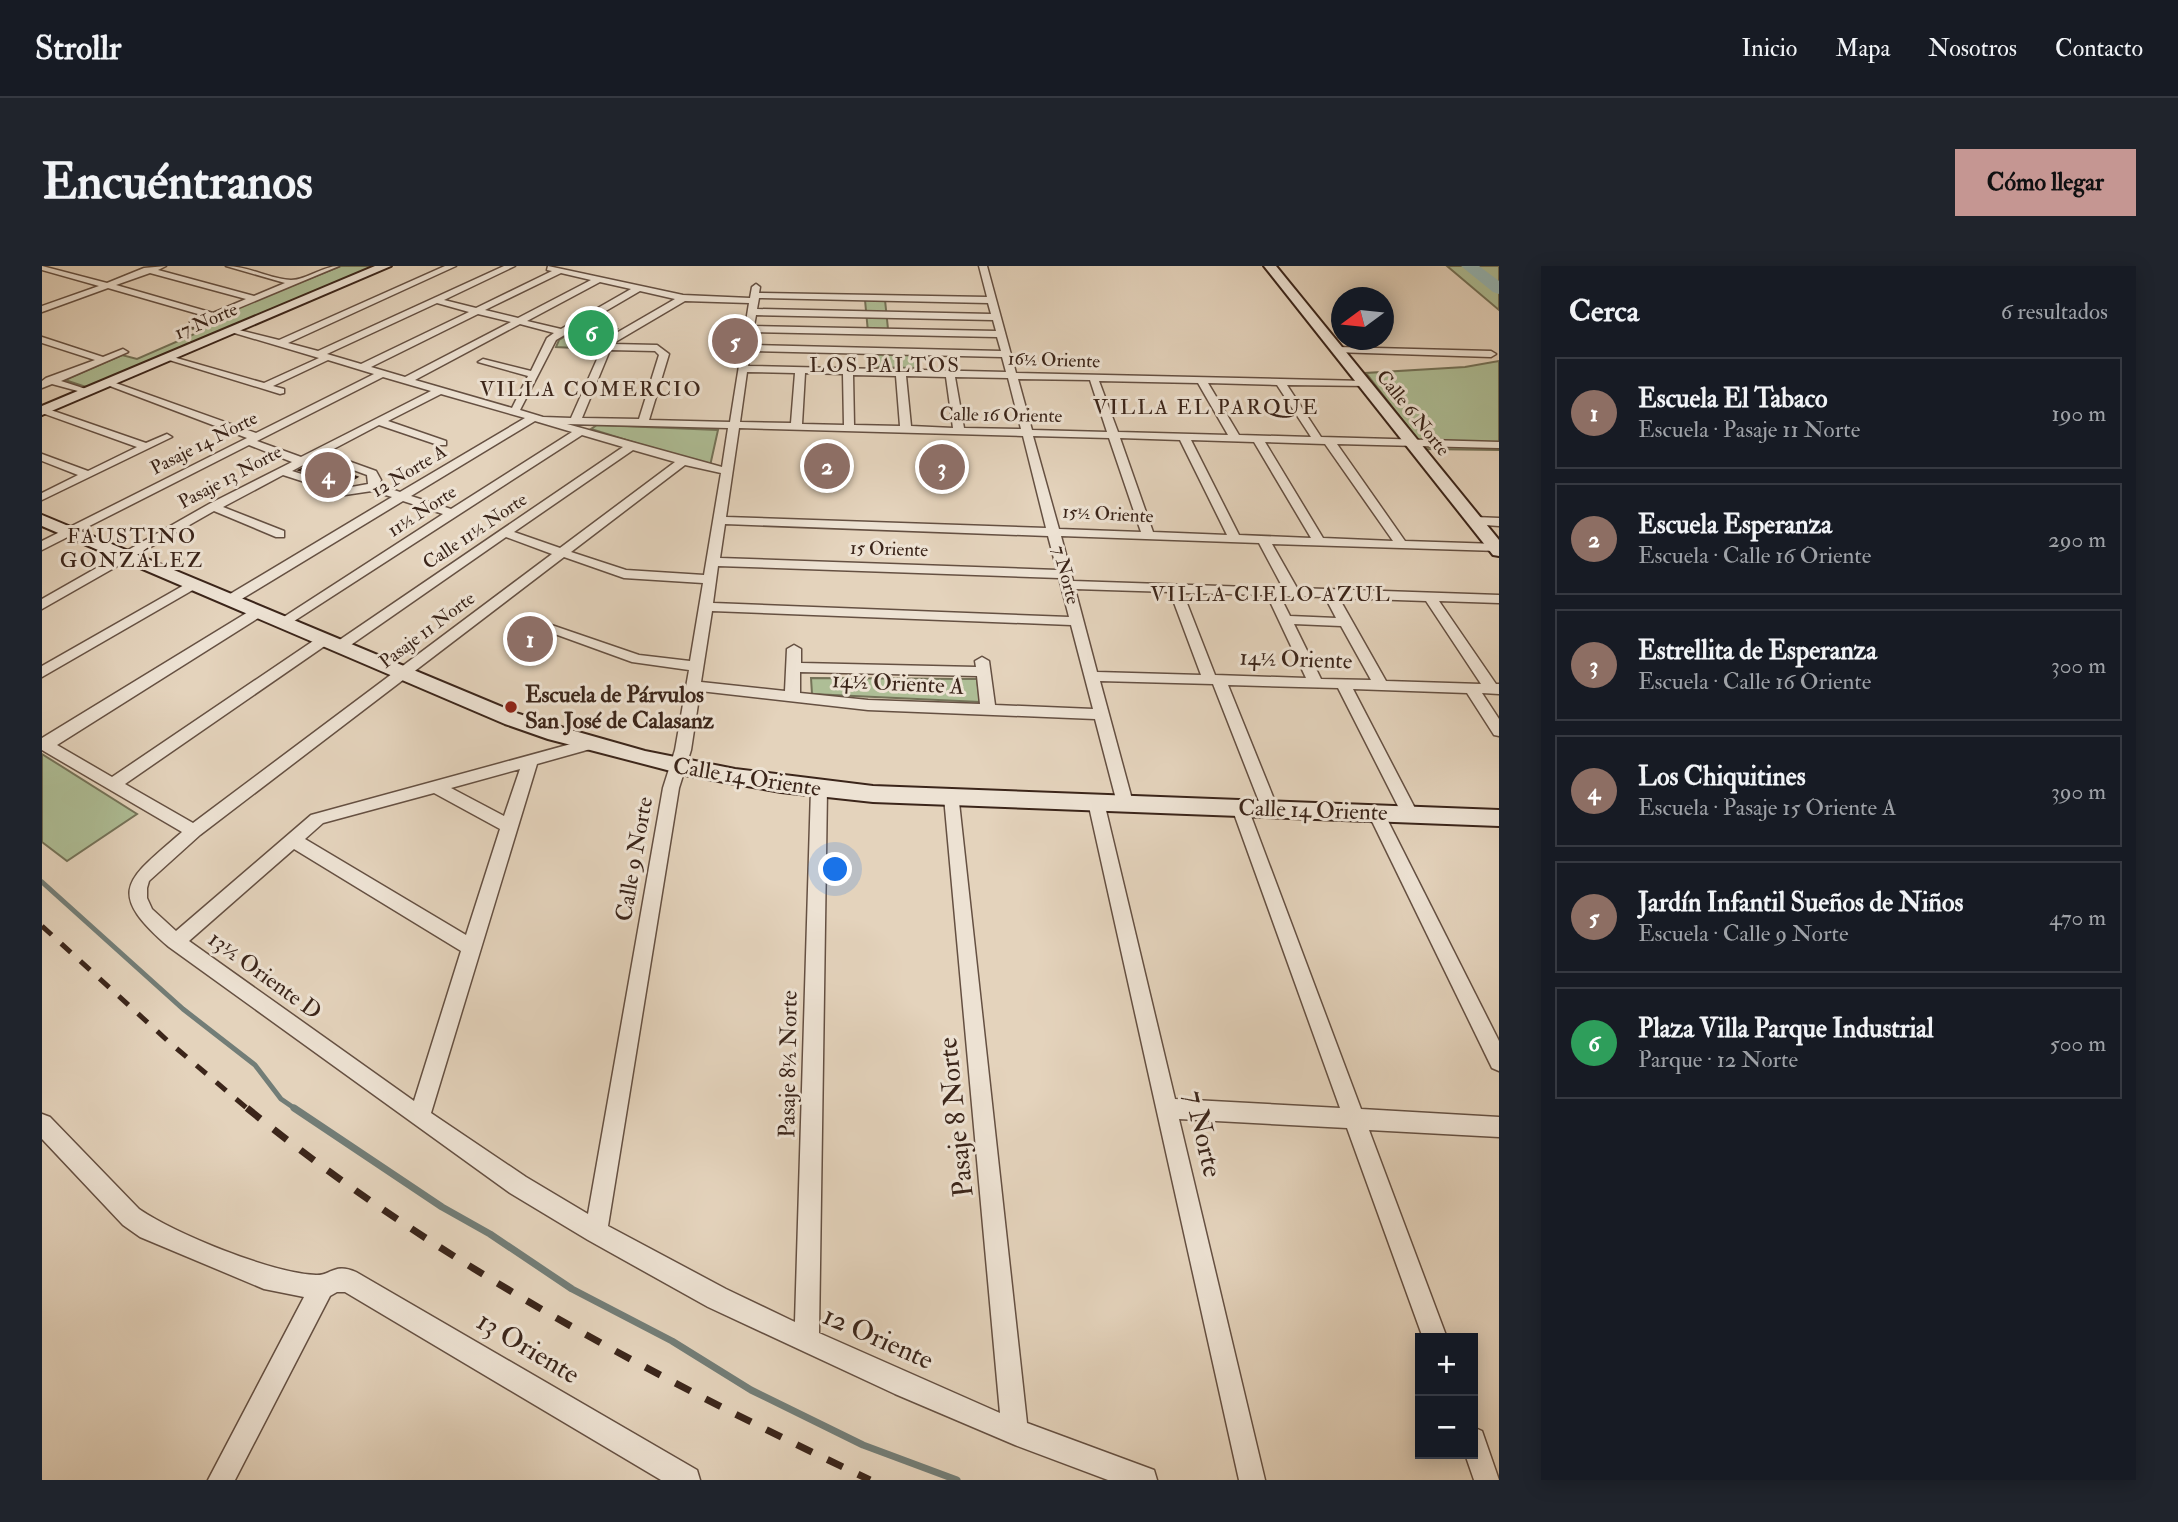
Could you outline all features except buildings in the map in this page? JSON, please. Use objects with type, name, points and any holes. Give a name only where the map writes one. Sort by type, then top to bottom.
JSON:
[{"type":"street","points":[[132,266],[255,299]]},
{"type":"street","points":[[42,309],[162,266]]},
{"type":"street","points":[[230,266],[295,283]]},
{"type":"street","points":[[193,324],[331,266]]},
{"type":"street","name":"17 Norte","points":[[43,410],[385,266]]},
{"type":"street","points":[[280,343],[452,266]]},
{"type":"street","points":[[265,386],[434,300],[511,266]]},
{"type":"street","points":[[543,266],[683,298],[859,297],[992,300]]},
{"type":"street","name":"7 Norte","points":[[983,266],[1125,803]]},
{"type":"street","name":"Calle 6 Norte","points":[[1270,266],[1331,342]]},
{"type":"street","points":[[42,267],[214,316]]},
{"type":"street","points":[[363,367],[560,270]]},
{"type":"street","points":[[407,380],[599,279]]},
{"type":"street","points":[[515,411],[550,341],[639,288]]},
{"type":"street","points":[[397,291],[410,294]]},
{"type":"street","points":[[42,296],[62,302]]},
{"type":"street","points":[[422,297],[562,332]]},
{"type":"street","points":[[859,297],[861,372]]},
{"type":"street","points":[[578,426],[605,347],[616,336],[683,298]]},
{"type":"street","points":[[754,299],[860,314],[996,317]]},
{"type":"street","name":"Calle 9 Norte","points":[[596,1232],[671,788],[683,750],[754,299]]},
{"type":"street","points":[[749,329],[1000,334]]},
{"type":"street","name":"Calle 16 Oriente","points":[[234,330],[539,418],[578,426],[631,446],[725,471]]},
{"type":"street","points":[[42,340],[104,360]]},
{"type":"street","points":[[605,347],[657,348],[664,354],[643,423]]},
{"type":"street","points":[[746,348],[1006,354]]},
{"type":"street","points":[[1337,350],[1491,354]]},
{"type":"street","name":"Calle 6 Norte","points":[[1337,350],[1498,550]]},
{"type":"street","points":[[45,381],[123,352]]},
{"type":"street","points":[[169,357],[280,391]]},
{"type":"street","points":[[483,362],[533,374]]},
{"type":"street","name":"16½ Oriente","points":[[742,369],[1365,384]]},
{"type":"street","points":[[796,428],[800,371]]},
{"type":"street","points":[[848,372],[849,429]]},
{"type":"street","name":"Pasaje 14 Norte","points":[[42,546],[383,373]]},
{"type":"street","points":[[901,373],[906,430]]},
{"type":"street","points":[[950,374],[959,431]]},
{"type":"street","points":[[1094,379],[1111,435],[1148,536]]},
{"type":"street","points":[[45,381],[85,392]]},
{"type":"street","points":[[1202,381],[1236,438]]},
{"type":"street","points":[[1280,382],[1402,545]]},
{"type":"street","points":[[107,383],[252,438],[300,461]]},
{"type":"street","name":"Pasaje 13 Norte","points":[[42,605],[214,507],[440,390]]},
{"type":"street","points":[[43,410],[146,447]]},
{"type":"street","name":"12 Norte A","points":[[230,600],[402,496],[539,418]]},
{"type":"street","points":[[377,421],[442,443]]},
{"type":"street","name":"Calle 16 Oriente","points":[[578,426],[643,423],[1499,446]]},
{"type":"street","name":"11½ Norte","points":[[283,622],[453,514],[578,426]]},
{"type":"street","points":[[42,497],[167,437]]},
{"type":"street","points":[[1184,437],[1235,539]]},
{"type":"street","points":[[1258,439],[1320,543]]},
{"type":"street","name":"Calle 11½ Norte","points":[[113,784],[505,533],[631,446]]},
{"type":"street","points":[[316,453],[372,473],[375,480],[373,487]]},
{"type":"street","points":[[42,457],[88,475]]},
{"type":"street","name":"Pasaje 11 Norte","points":[[194,831],[683,461]]},
{"type":"street","points":[[282,471],[345,492],[373,487],[453,514]]},
{"type":"street","points":[[214,507],[280,534]]},
{"type":"street","name":"Calle 14 Oriente","points":[[42,520],[512,719],[589,744],[677,766],[819,789],[952,797],[1499,818]]},
{"type":"street","name":"15½ Oriente","points":[[718,520],[1498,550]]},
{"type":"street","points":[[1475,521],[1499,522]]},
{"type":"street","points":[[505,533],[624,574],[709,579]]},
{"type":"street","points":[[1265,542],[1292,592]]},
{"type":"street","name":"15 Oriente","points":[[712,562],[1067,580],[1175,589],[1499,599]]},
{"type":"street","points":[[42,672],[193,584]]},
{"type":"street","points":[[1175,589],[1270,809]]},
{"type":"street","points":[[1272,592],[1316,683]]},
{"type":"street","points":[[1330,594],[1381,685]]},
{"type":"street","points":[[1430,597],[1495,688]]},
{"type":"street","points":[[705,607],[1078,621]]},
{"type":"street","points":[[194,831],[43,744],[258,612]]},
{"type":"street","points":[[1285,620],[1345,622]]},
{"type":"street","points":[[526,621],[637,659],[696,666]]},
{"type":"street","points":[[792,697],[794,649]]},
{"type":"street","points":[[794,667],[982,666],[988,710]]},
{"type":"street","name":"14½ Oriente","points":[[1092,676],[1495,688]]},
{"type":"street","points":[[1343,684],[1410,814]]},
{"type":"street","name":"14½ Oriente A","points":[[693,686],[854,704],[1102,714]]},
{"type":"street","points":[[1471,688],[1499,731]]},
{"type":"street","points":[[176,942],[317,819],[589,744]]},
{"type":"street","points":[[419,1117],[530,761]]},
{"type":"street","points":[[435,786],[510,827]]},
{"type":"street","name":"Pasaje 8½ Norte","points":[[807,1340],[819,789]]},
{"type":"street","name":"Pasaje 8 Norte","points":[[952,797],[1015,1432]]},
{"type":"street","name":"7 Norte","points":[[1096,802],[1252,1480]]},
{"type":"street","points":[[1240,808],[1433,1333]]},
{"type":"street","points":[[1376,813],[1499,1062]]},
{"type":"street","name":"13½ Oriente D","points":[[194,831],[142,877],[136,894],[138,905],[144,912],[176,942],[419,1117],[518,1185],[596,1232]]},
{"type":"street","points":[[292,839],[472,948]]},
{"type":"street","points":[[1167,1108],[1499,1127]]},
{"type":"street","name":"13 Oriente","points":[[42,1124],[131,1217],[148,1229],[264,1277],[327,1284],[348,1280],[362,1286],[678,1477]]},
{"type":"street","name":"12 Oriente","points":[[596,1232],[717,1298],[807,1340],[1015,1432],[1144,1480]]},
{"type":"street","points":[[220,1480],[327,1284]]},
{"type":"street","points":[[1478,1453],[1488,1480]]},
{"type":"green space","points":[[341,266],[382,266],[89,388],[65,380],[122,355],[137,359],[199,332],[189,327]]},
{"type":"green space","points":[[1447,266],[1499,266],[1499,310]]},
{"type":"green space","points":[[865,300],[885,300],[888,329],[868,332]]},
{"type":"green space","points":[[587,323],[617,329],[595,349],[556,347],[559,340]]},
{"type":"green space","points":[[867,354],[916,355],[918,368],[867,367]]},
{"type":"green space","points":[[1499,361],[1499,450],[1425,449],[1366,373],[1465,367]]},
{"type":"green space","points":[[597,425],[718,430],[710,466],[591,429]]},
{"type":"green space","points":[[811,678],[977,679],[980,702],[812,694]]},
{"type":"green space","points":[[42,754],[137,814],[67,861],[42,842]]},
{"type":"waterway","points":[[1469,266],[1499,289]]},
{"type":"waterway","points":[[42,882],[183,1009],[255,1065],[281,1099],[297,1110]]},
{"type":"waterway","points":[[294,1108],[442,1207],[490,1234],[572,1289],[672,1341],[751,1390],[863,1445],[957,1480]]},
{"type":"railway","points":[[42,926],[169,1042],[249,1110]]},
{"type":"railway","points":[[247,1108],[319,1164],[469,1266],[626,1357],[870,1480]]},
{"type":"place","name":"Plaza Villa Parque Industrial","points":[[591,333]]},
{"type":"place","name":"Jardín Infantil Sueños de Niños","points":[[735,341]]},
{"type":"place","name":"Escuela Esperanza","points":[[827,466]]},
{"type":"place","name":"Estrellita de Esperanza","points":[[942,467]]},
{"type":"place","name":"Los Chiquitines","points":[[328,475]]},
{"type":"place","name":"Escuela El Tabaco","points":[[530,639]]},
{"type":"place","name":"Escuela de Párvulos San José de Calasanz","points":[[511,707]]},
{"type":"district","name":"LOS PALTOS","points":[[885,365]]},
{"type":"district","name":"VILLA COMERCIO","points":[[591,389]]},
{"type":"district","name":"VILLA EL PARQUE","points":[[1206,407]]},
{"type":"district","name":"FAUSTINO GONZÁLEZ","points":[[132,548]]},
{"type":"district","name":"VILLA CIELO AZUL","points":[[1271,594]]}]
